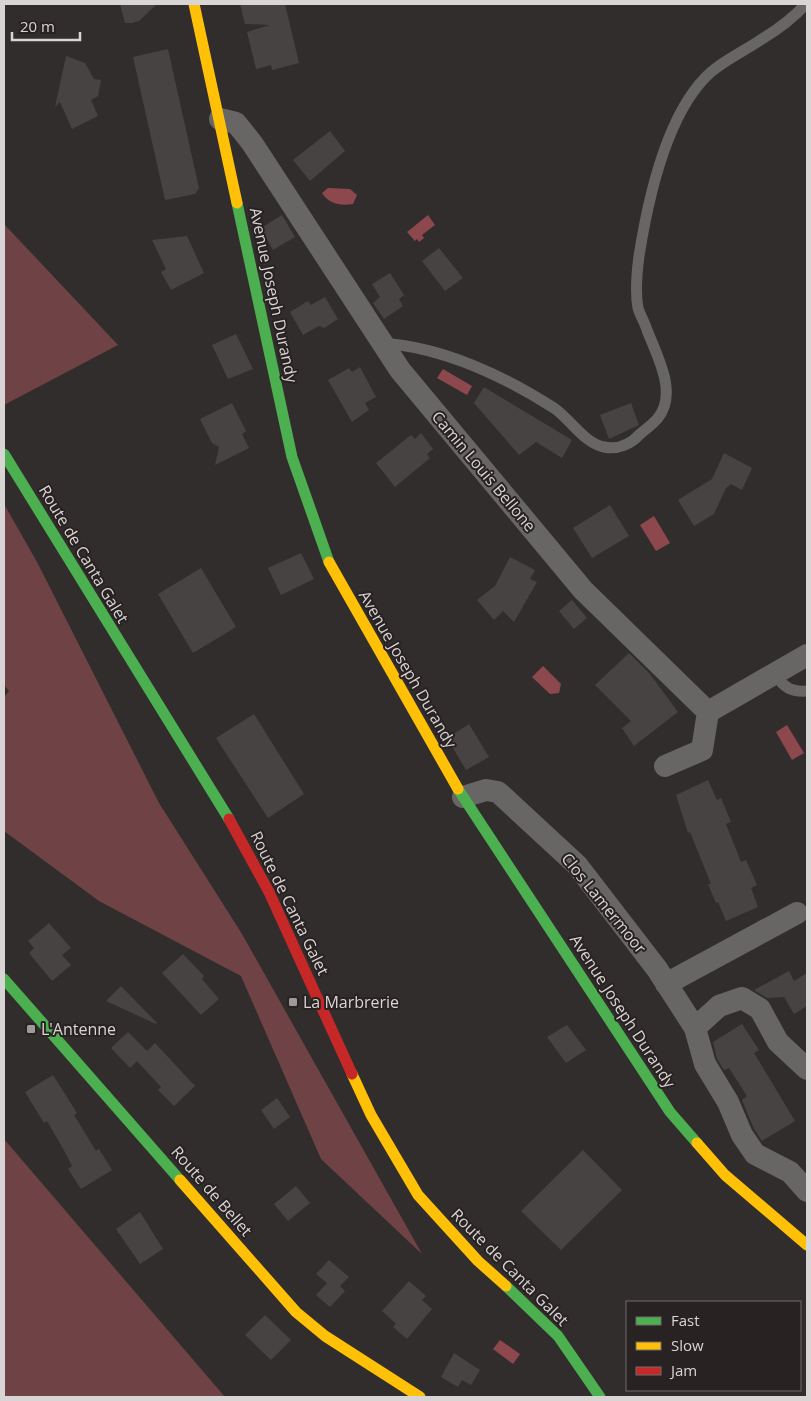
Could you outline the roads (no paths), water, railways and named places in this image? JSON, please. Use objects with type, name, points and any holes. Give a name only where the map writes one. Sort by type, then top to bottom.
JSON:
[{"type":"street","name":"Avenue Joseph Durandy","points":[[194,4],[292,457],[310,514],[330,565],[462,797],[670,1112],[725,1175],[807,1244]]},
{"type":"street","name":"Camin Louis Bellone","points":[[220,119],[236,123],[252,144],[400,370],[583,590],[708,712]]},
{"type":"street","name":"Route de Canta Galet","points":[[4,454],[238,834],[269,892],[371,1115],[414,1187],[447,1229],[478,1261],[531,1308],[558,1336],[600,1397]]},
{"type":"street","points":[[664,766],[702,750],[708,712],[807,655]]},
{"type":"street","name":"Clos Lamermoor","points":[[462,797],[486,790],[498,792],[509,800],[578,865],[666,984],[695,1028],[705,1064],[728,1102],[742,1135],[755,1154],[790,1172],[807,1191]]},
{"type":"street","points":[[666,984],[797,913]]},
{"type":"street","name":"Route de Bellet","points":[[4,979],[296,1312],[325,1336],[420,1397]]},
{"type":"street","points":[[695,1028],[719,1006],[742,998],[760,1009],[778,1042],[807,1069]]},
{"type":"lane","points":[[383,343],[414,346],[450,356],[496,375],[556,410],[581,432],[604,447],[618,448],[634,440],[659,417],[666,402],[666,385],[660,364],[638,308],[638,275],[643,237],[668,137],[681,110],[712,71],[765,38],[806,4]]},
{"type":"lane","points":[[775,674],[786,688],[795,692],[807,691]]},
{"type":"place","name":"La Marbrerie","points":[[293,1002]]},
{"type":"place","name":"L'Antenne","points":[[31,1029]]}]
